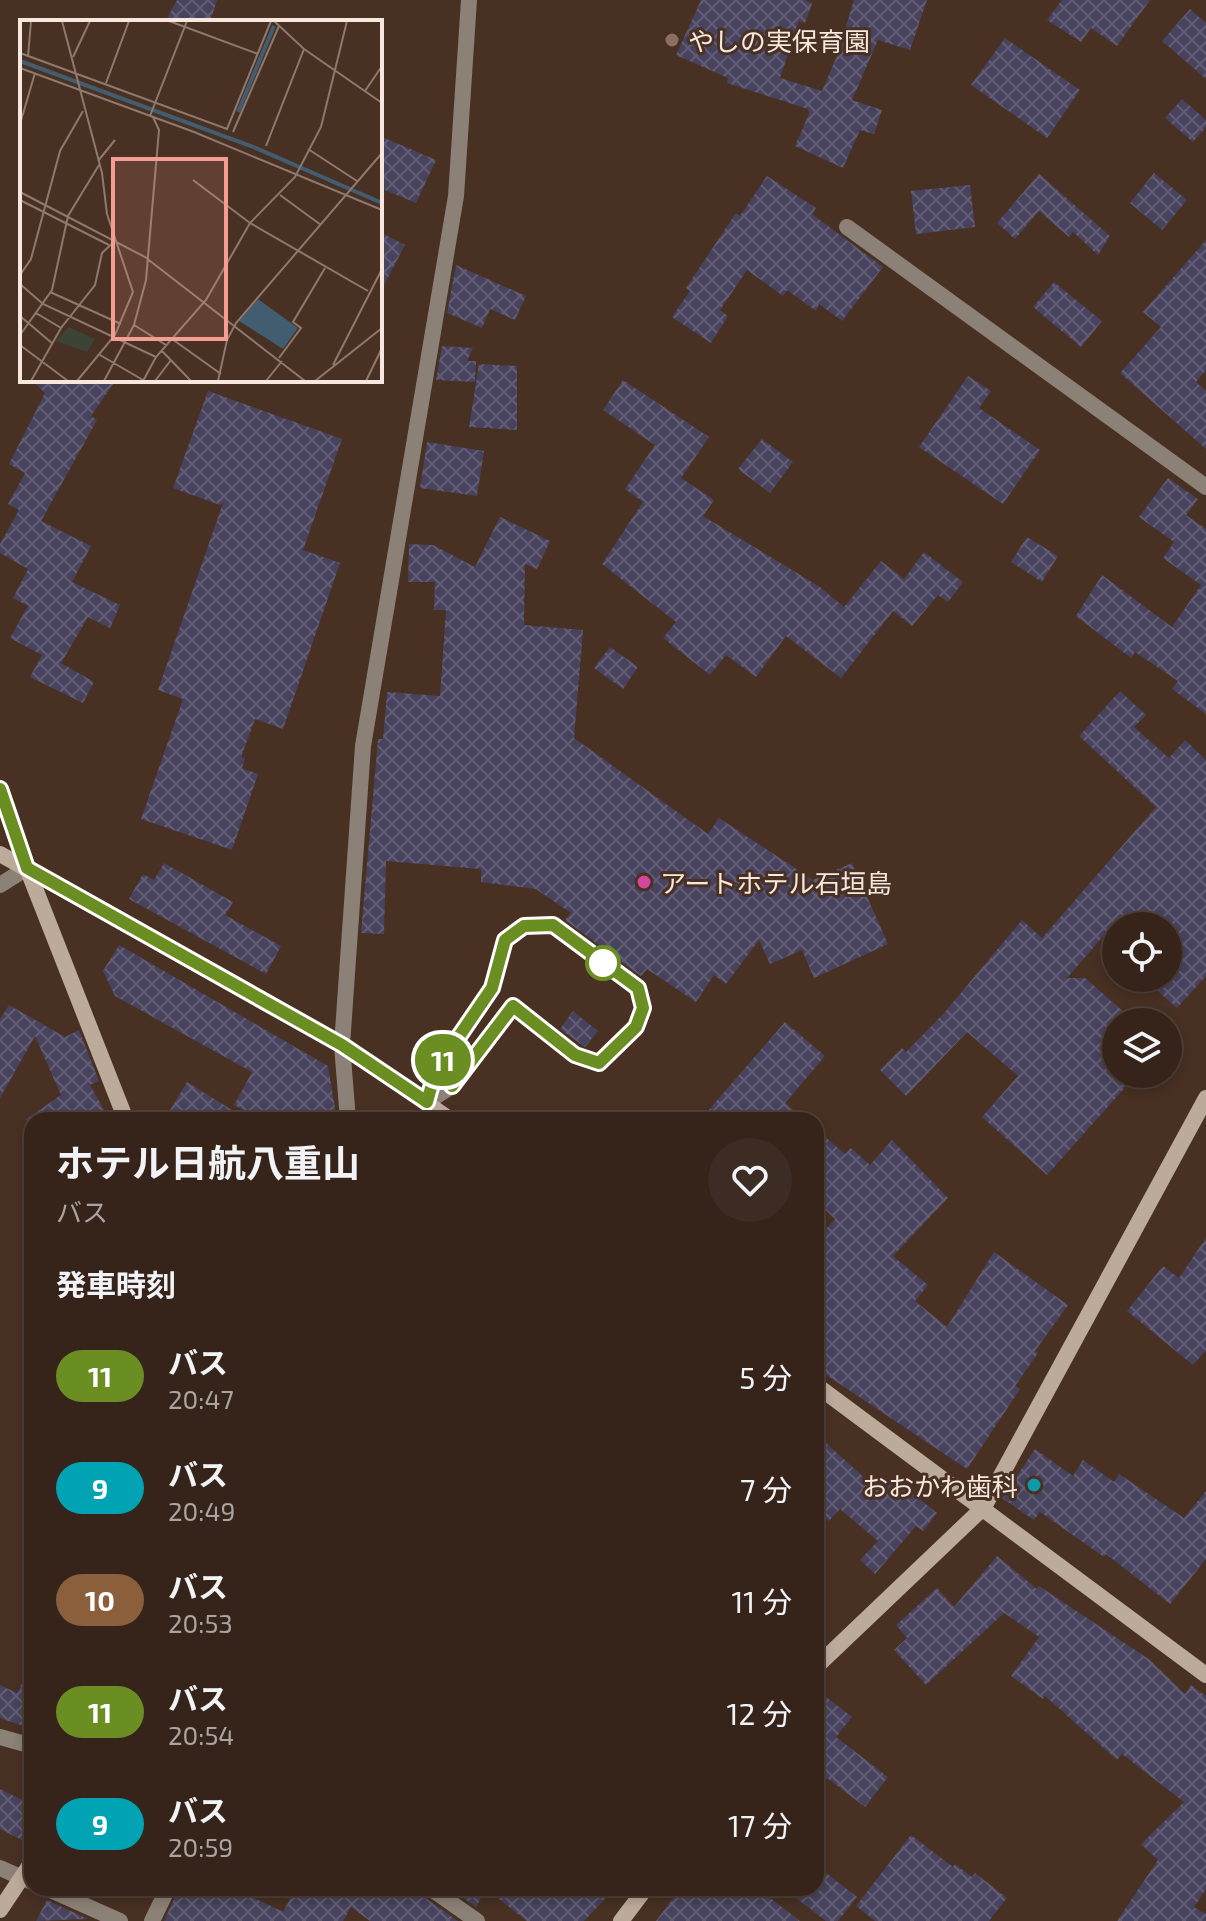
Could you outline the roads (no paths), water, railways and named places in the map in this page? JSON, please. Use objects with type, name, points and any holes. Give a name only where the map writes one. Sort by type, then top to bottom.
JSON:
[{"type":"street","points":[[347,1112],[342,1045],[363,746],[456,196],[469,0]]},
{"type":"street","points":[[847,227],[1206,487]]},
{"type":"street","points":[[0,789],[27,868],[123,1112]]},
{"type":"street","points":[[0,854],[342,1045],[440,1112]]},
{"type":"street","points":[[0,885],[27,868]]},
{"type":"street","points":[[427,1102],[436,1070],[492,988],[505,940],[524,926],[553,925],[638,988],[643,1008],[636,1027],[599,1063],[575,1055],[492,988]]},
{"type":"street","points":[[427,1102],[452,1086],[513,1006]]},
{"type":"street","points":[[824,1659],[984,1507],[1206,1098]]},
{"type":"street","points":[[824,1391],[1206,1675]]},
{"type":"street","points":[[0,1737],[24,1744]]},
{"type":"street","points":[[0,1868],[24,1878]]},
{"type":"street","points":[[0,1910],[24,1884]]},
{"type":"street","points":[[64,1896],[120,1921]]},
{"type":"street","points":[[152,1921],[164,1896]]},
{"type":"street","points":[[441,1896],[477,1921]]},
{"type":"street","points":[[626,1919],[641,1896]]},
{"type":"place","name":"やしの実保育園","points":[[672,40]]},
{"type":"place","name":"アートホテル石垣島","points":[[644,882]]},
{"type":"place","name":"おおかわ歯科","points":[[1034,1485]]}]
